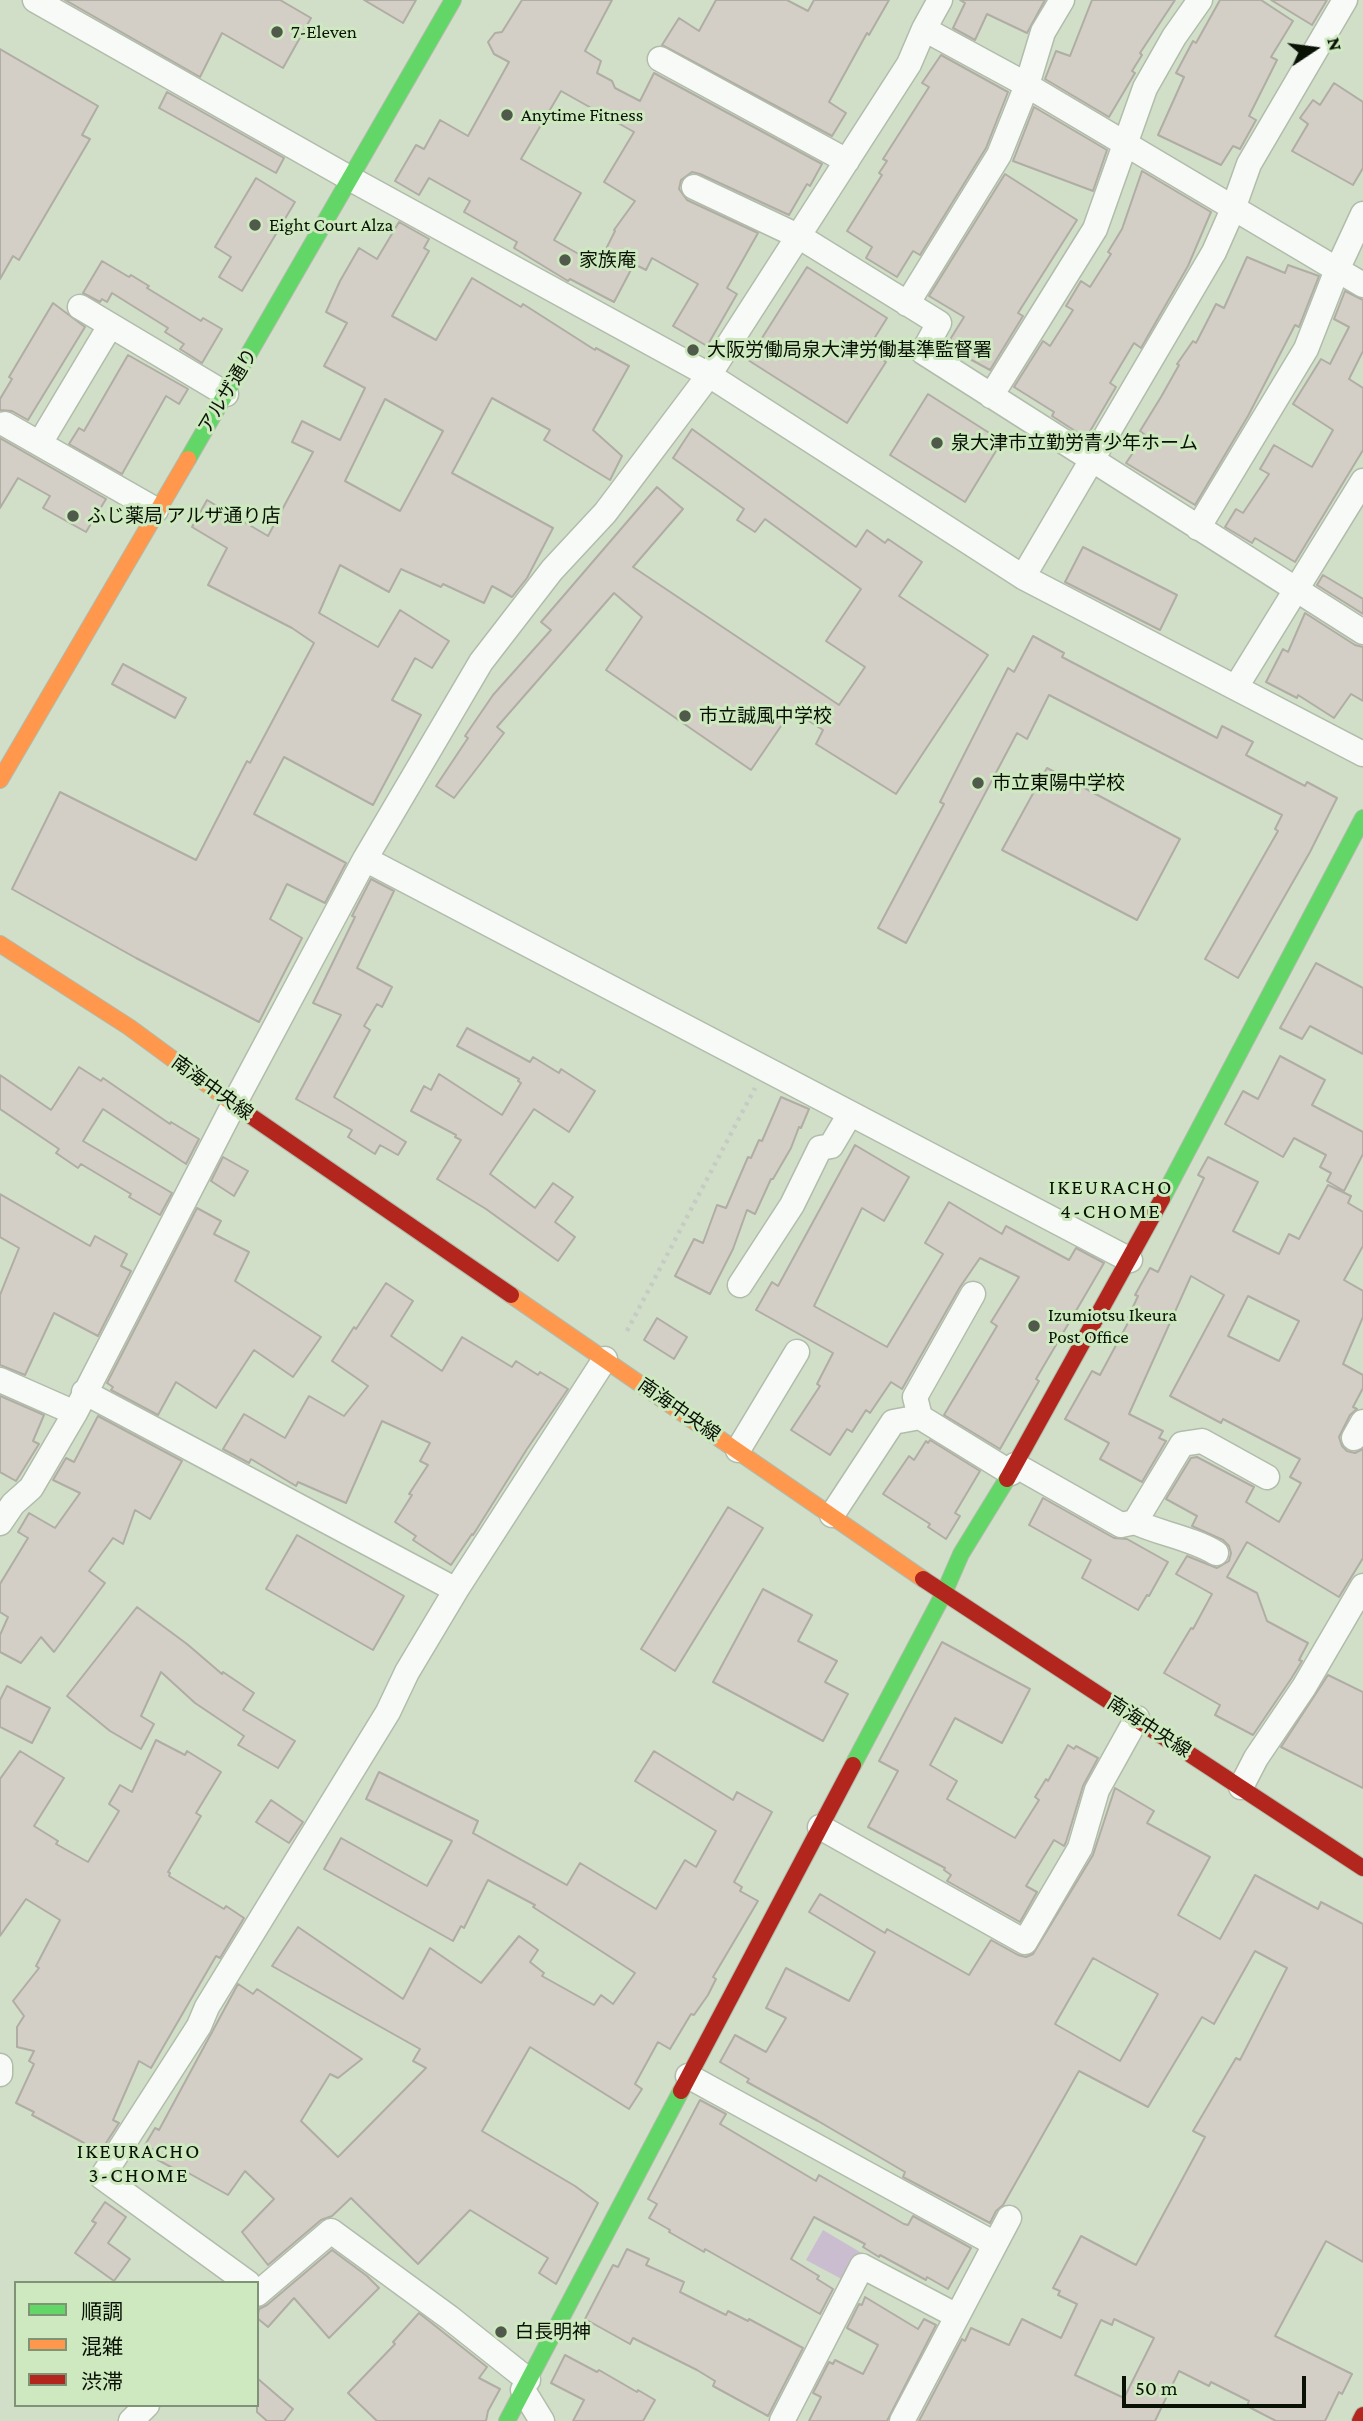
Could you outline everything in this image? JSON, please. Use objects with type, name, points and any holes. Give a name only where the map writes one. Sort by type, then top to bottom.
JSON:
[{"type":"street","points":[[36,0],[351,178],[709,375],[1023,577],[1363,754]]},
{"type":"street","name":"アルザ通り","points":[[0,780],[453,0]]},
{"type":"street","points":[[0,1523],[13,1504],[31,1488],[80,1403],[234,1104],[365,859],[481,662],[552,570],[605,513],[709,375],[909,64],[940,0]]},
{"type":"street","points":[[907,304],[999,155],[1027,85],[1043,32],[1062,0]]},
{"type":"street","points":[[991,396],[1095,229],[1146,88],[1174,37],[1200,0]]},
{"type":"street","points":[[1023,577],[1214,252],[1249,164],[1345,0]]},
{"type":"street","points":[[924,29],[1027,85],[1363,285]]},
{"type":"street","points":[[660,59],[847,161]]},
{"type":"street","points":[[694,187],[800,237],[939,323],[923,352],[1363,632]]},
{"type":"street","points":[[1198,528],[1306,349],[1337,270],[1363,214]]},
{"type":"street","points":[[80,307],[226,394]]},
{"type":"street","points":[[40,443],[110,326]]},
{"type":"street","points":[[5,424],[156,510]]},
{"type":"street","points":[[1236,687],[1363,481]]},
{"type":"street","points":[[507,2421],[944,1593],[961,1554],[1013,1469],[1129,1260],[1363,818]]},
{"type":"street","points":[[365,859],[1129,1260]]},
{"type":"street","name":"南海中央線","points":[[0,944],[128,1027],[234,1104],[944,1593],[1363,1868]]},
{"type":"street","points":[[740,1285],[792,1205],[820,1148],[831,1146],[850,1114]]},
{"type":"street","points":[[920,1417],[915,1397],[973,1294]]},
{"type":"street","points":[[738,1450],[797,1352]]},
{"type":"street","points":[[245,2281],[102,2177],[199,2026],[207,2007],[388,1712],[407,1672],[456,1590],[605,1359]]},
{"type":"street","points":[[0,1380],[80,1403],[456,1590]]},
{"type":"street","points":[[832,1515],[893,1422],[920,1417],[1121,1525],[1135,1522],[1151,1530],[1203,1545],[1216,1553]]},
{"type":"street","points":[[1135,1522],[1182,1444],[1202,1441],[1267,1477]]},
{"type":"street","points":[[1241,1787],[1256,1758],[1304,1687],[1363,1586]]},
{"type":"street","points":[[820,1827],[1025,1942],[1080,1848],[1097,1790],[1137,1718]]},
{"type":"street","points":[[0,2066],[0,2074]]},
{"type":"street","points":[[688,2077],[996,2244]]},
{"type":"street","points":[[902,2421],[1009,2218]]},
{"type":"street","points":[[259,2292],[331,2231],[450,2318],[526,2385],[542,2421]]},
{"type":"street","points":[[782,2421],[862,2266],[957,2316]]},
{"type":"street","points":[[131,2421],[145,2407]]},
{"type":"street","points":[[1360,2421],[1363,2415]]},
{"type":"path","points":[[627,1331],[765,1069]]},
{"type":"shaded area","points":[[823,2230],[865,2255],[849,2283],[806,2260]]},
{"type":"building","points":[[65,0],[280,0],[311,18],[283,68],[222,33],[200,77]]},
{"type":"building","points":[[364,0],[416,0],[403,23]]},
{"type":"building","points":[[522,0],[612,0],[585,51],[601,61],[597,73],[612,81],[615,88],[640,101],[654,73],[822,164],[789,215],[700,174],[692,172],[681,180],[679,189],[687,200],[758,233],[727,288],[737,294],[707,346],[673,326],[698,284],[652,258],[646,270],[634,264],[614,302],[570,279],[568,281],[514,248],[517,242],[464,212],[470,201],[429,178],[419,195],[395,181],[416,145],[424,149],[440,120],[468,136],[509,62],[494,54],[488,42],[495,33],[502,32]],"holes":[[[561,91],[634,132],[604,182],[635,201],[614,230],[598,265],[554,240],[581,193],[521,159]]]},
{"type":"building","points":[[716,0],[787,0],[808,11],[814,0],[889,0],[869,35],[867,33],[829,102],[846,113],[832,136],[662,45],[679,18],[699,31]]},
{"type":"building","points":[[960,0],[1045,0],[1027,33],[987,14],[975,40],[953,28],[965,3]]},
{"type":"building","points":[[1092,0],[1175,0],[1140,53],[1142,55],[1132,71],[1135,73],[1109,117],[1045,79],[1056,51],[1070,56]]},
{"type":"building","points":[[1220,0],[1261,0],[1293,21],[1271,57],[1277,60],[1249,116],[1256,120],[1240,149],[1233,146],[1221,165],[1158,135],[1184,77],[1176,73]]},
{"type":"building","points":[[1271,0],[1327,0],[1312,25]]},
{"type":"building","points":[[0,49],[98,106],[82,135],[90,139],[19,260],[13,256],[0,279]]},
{"type":"building","points":[[941,55],[1008,92],[986,148],[920,255],[913,251],[897,277],[866,258],[872,247],[847,231],[882,175],[879,173],[887,161],[883,159],[929,87],[922,83]]},
{"type":"building","points":[[1334,83],[1363,102],[1363,168],[1353,185],[1292,151],[1308,124],[1300,118],[1313,100],[1320,105]]},
{"type":"building","points":[[167,92],[284,158],[276,173],[159,108]]},
{"type":"building","points":[[1034,107],[1107,150],[1093,191],[1013,161]]},
{"type":"building","points":[[1142,171],[1211,212],[1188,266],[1141,348],[1134,343],[1110,383],[1116,387],[1086,438],[1052,416],[1054,412],[1014,387],[1043,341],[1050,346],[1073,310],[1066,306],[1081,281],[1090,287],[1111,254],[1108,252],[1122,229]]},
{"type":"building","points":[[1005,174],[1077,220],[1018,313],[1023,316],[990,370],[946,346],[964,317],[929,296]]},
{"type":"building","name":"Eight Court Alza","points":[[256,178],[295,202],[242,291],[219,277],[231,257],[215,247]]},
{"type":"building","points":[[399,222],[429,239],[424,248],[429,251],[392,316],[436,340],[472,278],[521,307],[523,304],[595,350],[596,348],[629,366],[593,430],[622,456],[610,480],[544,440],[550,430],[492,398],[452,473],[553,528],[527,578],[512,597],[492,586],[484,603],[401,569],[389,592],[340,565],[319,613],[378,647],[400,610],[449,641],[432,668],[415,658],[392,700],[421,715],[373,805],[284,757],[254,814],[346,863],[325,903],[287,884],[270,919],[302,938],[259,1022],[12,889],[60,792],[196,860],[247,761],[250,763],[314,643],[292,628],[208,585],[227,548],[192,527],[207,500],[268,536],[313,452],[292,442],[302,421],[340,440],[365,388],[324,366],[347,323],[326,312],[359,248],[377,259]],"holes":[[[385,399],[443,431],[400,511],[345,481]]]},
{"type":"building","points":[[1247,257],[1285,273],[1288,265],[1319,276],[1299,327],[1295,325],[1248,416],[1195,505],[1126,463],[1145,435],[1140,431],[1179,365],[1177,364],[1193,341],[1196,343],[1216,304],[1224,308]]},
{"type":"building","points":[[102,261],[129,277],[131,275],[201,321],[203,318],[222,329],[202,363],[180,349],[184,344],[165,332],[168,328],[112,293],[107,302],[102,299],[100,302],[83,293]]},
{"type":"building","points":[[807,267],[887,318],[867,350],[886,362],[847,423],[748,360]]},
{"type":"building","points":[[1345,291],[1363,300],[1363,351],[1349,379],[1363,388],[1363,450],[1295,562],[1255,538],[1252,543],[1225,527],[1236,509],[1243,513],[1269,474],[1260,469],[1274,445],[1312,467],[1333,430],[1293,404],[1321,359],[1330,364],[1349,327],[1334,319]]},
{"type":"building","points":[[53,303],[85,327],[28,420],[12,411],[0,410],[0,399],[12,379],[9,377]]},
{"type":"building","points":[[128,355],[188,389],[179,404],[166,396],[122,474],[69,444],[79,428],[84,431]]},
{"type":"building","points":[[928,394],[1002,441],[965,502],[890,455]]},
{"type":"building","points":[[692,429],[856,547],[867,530],[885,543],[888,539],[922,562],[899,596],[988,655],[896,794],[816,744],[823,730],[792,710],[751,770],[606,670],[642,617],[614,593],[497,727],[504,733],[454,798],[436,786],[493,695],[551,630],[541,622],[657,487],[683,509],[633,567],[839,705],[865,667],[826,641],[861,589],[765,519],[755,532],[737,520],[744,509],[673,458]]},
{"type":"building","points":[[0,438],[106,499],[86,532],[43,508],[50,496],[18,478],[0,508]]},
{"type":"building","points":[[1083,547],[1177,595],[1160,630],[1065,582]]},
{"type":"building","points":[[1323,575],[1363,599],[1363,614],[1317,585]]},
{"type":"building","points":[[1305,613],[1355,645],[1363,647],[1363,701],[1351,694],[1334,718],[1298,695],[1297,698],[1266,682],[1283,649],[1288,652]]},
{"type":"building","points":[[1033,636],[1064,653],[1062,657],[1217,738],[1222,726],[1253,742],[1246,755],[1305,786],[1307,782],[1337,798],[1310,852],[1238,978],[1205,959],[1278,831],[1275,829],[1282,815],[1049,695],[1027,739],[1017,733],[906,943],[878,928],[944,804],[940,802],[1008,668],[1014,672]]},
{"type":"building","points":[[123,664],[186,698],[175,718],[112,684]]},
{"type":"building","points":[[1047,768],[1180,839],[1137,920],[1002,850]]},
{"type":"building","points":[[371,879],[394,891],[357,968],[392,987],[382,1007],[377,1004],[364,1026],[370,1030],[334,1097],[406,1142],[398,1155],[380,1145],[375,1154],[348,1137],[352,1130],[296,1099],[341,1015],[313,1003]]},
{"type":"building","points":[[1316,963],[1363,988],[1363,1054],[1310,1026],[1302,1039],[1280,1028]]},
{"type":"building","points":[[467,1028],[530,1062],[533,1057],[559,1073],[561,1069],[595,1091],[569,1132],[534,1109],[490,1174],[535,1208],[553,1183],[573,1197],[555,1222],[575,1237],[558,1261],[486,1209],[437,1179],[461,1140],[411,1111],[424,1086],[431,1090],[439,1074],[502,1115],[521,1083],[519,1079],[457,1046]]},
{"type":"building","points":[[1280,1056],[1325,1080],[1312,1105],[1363,1132],[1363,1154],[1344,1191],[1327,1181],[1331,1173],[1320,1167],[1326,1155],[1294,1138],[1283,1157],[1225,1124],[1243,1091],[1258,1099]]},
{"type":"building","points":[[79,1067],[101,1081],[103,1078],[170,1124],[171,1122],[199,1139],[186,1164],[103,1109],[83,1141],[172,1193],[160,1215],[81,1164],[78,1168],[56,1153],[59,1149],[0,1109],[0,1075],[51,1110]]},
{"type":"building","points":[[781,1097],[809,1109],[755,1214],[747,1210],[733,1249],[710,1294],[675,1276],[694,1239],[703,1243],[717,1205],[726,1208],[748,1157],[751,1158],[759,1140],[762,1141]]},
{"type":"building","points":[[855,1145],[909,1177],[884,1221],[862,1208],[814,1306],[887,1347],[943,1254],[925,1243],[949,1202],[1002,1234],[1006,1226],[1069,1260],[1076,1248],[1104,1263],[1036,1379],[1039,1381],[1000,1449],[944,1415],[997,1326],[991,1322],[1019,1277],[980,1258],[960,1287],[902,1389],[891,1382],[870,1413],[866,1410],[852,1432],[847,1429],[830,1455],[791,1430],[820,1386],[817,1384],[833,1353],[756,1310],[772,1282],[778,1286]]},
{"type":"building","points":[[223,1157],[248,1171],[234,1196],[211,1181]]},
{"type":"building","points":[[1208,1157],[1258,1182],[1233,1231],[1279,1254],[1289,1234],[1299,1239],[1328,1185],[1351,1196],[1348,1203],[1363,1212],[1363,1246],[1344,1280],[1363,1291],[1363,1317],[1343,1364],[1363,1375],[1363,1388],[1353,1407],[1357,1409],[1350,1415],[1339,1437],[1347,1451],[1355,1453],[1363,1449],[1363,1558],[1339,1597],[1247,1542],[1227,1577],[1257,1593],[1267,1621],[1308,1643],[1299,1660],[1302,1661],[1253,1735],[1215,1715],[1220,1705],[1164,1673],[1212,1594],[1176,1574],[1187,1556],[1217,1568],[1229,1561],[1231,1553],[1223,1540],[1192,1526],[1197,1516],[1166,1499],[1191,1458],[1197,1457],[1254,1487],[1246,1502],[1279,1522],[1301,1483],[1290,1477],[1300,1459],[1223,1419],[1221,1423],[1170,1396],[1224,1295],[1191,1276],[1129,1414],[1163,1431],[1159,1438],[1166,1441],[1142,1482],[1100,1459],[1109,1443],[1065,1419],[1092,1371],[1100,1375],[1129,1321],[1127,1320],[1138,1296],[1135,1295],[1150,1268],[1158,1272],[1204,1178],[1198,1175]],"holes":[[[1248,1296],[1299,1321],[1279,1361],[1228,1336]]]},
{"type":"building","points":[[0,1194],[90,1246],[95,1236],[127,1254],[121,1266],[131,1271],[98,1336],[54,1313],[25,1375],[0,1365],[0,1295],[19,1248],[0,1237]]},
{"type":"building","points":[[197,1208],[221,1221],[214,1234],[249,1252],[235,1281],[321,1337],[293,1377],[254,1350],[216,1408],[176,1382],[158,1415],[111,1390],[113,1387],[107,1383]]},
{"type":"building","points":[[386,1283],[413,1301],[391,1336],[442,1371],[462,1337],[512,1367],[516,1361],[568,1389],[451,1565],[413,1540],[416,1536],[395,1522],[428,1465],[420,1461],[430,1443],[382,1421],[346,1503],[298,1482],[296,1486],[251,1459],[249,1463],[223,1449],[244,1414],[285,1438],[309,1396],[344,1416],[368,1386],[332,1361]]},
{"type":"building","points":[[657,1318],[687,1337],[674,1359],[644,1340]]},
{"type":"building","points":[[0,1396],[44,1415],[33,1441],[39,1444],[16,1481],[0,1472]]},
{"type":"building","points":[[98,1416],[182,1461],[150,1519],[135,1510],[123,1544],[113,1538],[89,1571],[105,1583],[54,1652],[41,1637],[21,1663],[0,1652],[0,1635],[8,1617],[0,1612],[0,1584],[28,1538],[18,1532],[29,1513],[55,1528],[80,1493],[53,1480],[66,1458],[74,1462]]},
{"type":"building","points":[[930,1440],[980,1471],[955,1513],[960,1516],[946,1539],[928,1527],[930,1524],[883,1494],[909,1456],[914,1460],[926,1441],[928,1443]]},
{"type":"building","points":[[1043,1498],[1114,1538],[1127,1539],[1168,1562],[1138,1610],[1082,1578],[1091,1560],[1029,1525]]},
{"type":"building","points":[[728,1507],[763,1528],[675,1671],[641,1649]]},
{"type":"building","points":[[297,1535],[404,1596],[373,1650],[266,1589]]},
{"type":"building","points":[[763,1589],[812,1615],[798,1641],[837,1661],[825,1682],[848,1694],[823,1741],[713,1682]]},
{"type":"building","points":[[137,1607],[222,1674],[223,1672],[254,1693],[243,1710],[295,1741],[278,1768],[238,1745],[244,1736],[195,1703],[161,1672],[141,1716],[154,1724],[141,1749],[110,1731],[67,1696]]},
{"type":"building","points":[[942,1642],[1030,1689],[1002,1743],[955,1718],[930,1765],[957,1781],[947,1799],[1015,1838],[1039,1800],[1035,1797],[1046,1779],[1048,1781],[1068,1745],[1074,1749],[1076,1746],[1098,1758],[1083,1786],[1064,1846],[1054,1840],[1026,1886],[1037,1892],[1020,1922],[947,1881],[951,1875],[945,1868],[868,1827],[898,1771],[879,1761]]},
{"type":"building","points":[[1328,1675],[1363,1692],[1363,1788],[1281,1747]]},
{"type":"building","points":[[7,1686],[50,1708],[32,1743],[0,1727],[0,1700]]},
{"type":"building","points":[[156,1740],[185,1755],[187,1751],[221,1772],[196,1813],[201,1816],[168,1872],[169,1876],[244,1918],[220,1958],[216,1956],[151,2068],[139,2061],[113,2120],[119,2123],[97,2157],[82,2146],[84,2143],[32,2115],[34,2112],[16,2103],[34,2064],[29,2061],[34,2051],[17,2047],[17,2027],[24,2016],[13,2001],[39,1968],[36,1966],[60,1920],[26,1899],[0,1936],[0,1779],[20,1751],[64,1778],[34,1826],[58,1841],[56,1844],[88,1862],[119,1811],[109,1804],[120,1785],[132,1792]]},
{"type":"building","points":[[654,1751],[733,1800],[737,1792],[772,1812],[734,1882],[742,1887],[740,1891],[758,1901],[713,1977],[716,1979],[708,1995],[694,2015],[691,2014],[670,2049],[658,2042],[635,2084],[642,2089],[629,2109],[530,2047],[482,2131],[575,2186],[598,2203],[556,2284],[539,2273],[548,2258],[470,2210],[418,2264],[351,2198],[268,2265],[242,2232],[274,2199],[245,2171],[228,2195],[183,2170],[182,2173],[158,2160],[161,2154],[145,2145],[155,2128],[159,2130],[238,1984],[253,1994],[257,1989],[362,2059],[338,2078],[330,2074],[301,2121],[338,2157],[426,2068],[413,2061],[420,2049],[272,1966],[298,1927],[403,1999],[430,1948],[481,1983],[519,1936],[538,1950],[530,1962],[544,1973],[542,1976],[594,2005],[601,1995],[613,2004],[635,1973],[533,1907],[535,1905],[488,1880],[464,1928],[461,1926],[453,1941],[324,1869],[341,1838],[427,1886],[452,1841],[366,1799],[379,1772],[478,1821],[473,1833],[567,1885],[580,1863],[656,1909],[685,1860],[696,1867],[716,1831],[635,1781]]},
{"type":"building","points":[[1115,1788],[1154,1811],[1147,1823],[1210,1857],[1178,1915],[1220,1939],[1255,1875],[1318,1909],[1321,1902],[1363,1924],[1363,2262],[1326,2241],[1275,2336],[1352,2374],[1342,2394],[1339,2392],[1325,2421],[1276,2421],[1247,2406],[1249,2401],[1211,2382],[1209,2386],[1179,2371],[1155,2421],[919,2421],[962,2339],[965,2341],[971,2328],[1009,2345],[1022,2319],[1061,2338],[1077,2304],[1058,2295],[1060,2291],[1053,2288],[1081,2236],[1136,2265],[1205,2137],[1193,2131],[1236,2058],[1240,2060],[1287,1968],[1255,1951],[1214,2024],[1202,2017],[1148,2107],[1079,2071],[1003,2205],[996,2211],[990,2223],[903,2177],[905,2172],[747,2082],[749,2079],[720,2062],[735,2035],[766,2052],[786,2018],[766,2008],[786,1968],[849,2001],[875,1952],[809,1912],[820,1894],[885,1933],[887,1929],[969,1975],[991,1940],[1018,1955],[1026,1957],[1033,1954],[1093,1855]],"holes":[[[1093,1958],[1158,1994],[1120,2061],[1055,2024]],[[1114,2319],[1154,2338],[1124,2398],[1075,2375],[1101,2320],[1112,2325]]]},
{"type":"building","points":[[271,1800],[303,1822],[289,1843],[256,1822]]},
{"type":"building","points":[[700,2100],[726,2114],[720,2124],[816,2181],[819,2175],[904,2224],[908,2225],[913,2216],[971,2248],[948,2289],[880,2255],[879,2257],[863,2247],[865,2244],[814,2217],[791,2259],[819,2276],[817,2279],[833,2289],[820,2314],[705,2249],[704,2252],[649,2218],[657,2204],[648,2199]]},
{"type":"building","points":[[105,2202],[126,2217],[108,2243],[130,2259],[114,2281],[75,2253],[96,2223],[92,2221]]},
{"type":"building","points":[[627,2249],[649,2259],[646,2265],[684,2282],[680,2292],[726,2315],[728,2311],[748,2321],[749,2319],[803,2348],[768,2416],[713,2386],[715,2381],[697,2370],[633,2338],[630,2344],[585,2319],[613,2265],[618,2267]]},
{"type":"building","points":[[332,2250],[379,2288],[329,2338],[294,2298],[268,2327],[259,2320],[259,2309]]},
{"type":"building","points":[[865,2297],[918,2329],[924,2319],[936,2325],[887,2421],[809,2421],[821,2397],[813,2393],[829,2362],[833,2364],[835,2360],[863,2374],[878,2345],[847,2328]]},
{"type":"building","points":[[419,2313],[487,2367],[479,2378],[500,2389],[488,2411],[486,2421],[377,2421],[348,2393],[395,2344],[393,2342]]},
{"type":"building","points":[[565,2355],[655,2400],[643,2421],[573,2421],[584,2400],[551,2383]]},
{"type":"building","points":[[259,2380],[293,2409],[284,2421],[267,2421],[257,2412]]},
{"type":"traffic: fast","points":[[188,459],[453,0]]},
{"type":"traffic: fast","points":[[1162,1199],[1363,818]]},
{"type":"traffic: fast","points":[[853,1765],[944,1593],[961,1554],[1007,1479]]},
{"type":"traffic: fast","points":[[507,2421],[681,2091]]},
{"type":"traffic: slow","points":[[0,780],[188,459]]},
{"type":"traffic: slow","points":[[0,944],[129,1027],[242,1110]]},
{"type":"traffic: slow","points":[[511,1295],[923,1579]]},
{"type":"traffic: jam","points":[[242,1110],[511,1295]]},
{"type":"traffic: jam","points":[[1007,1479],[1162,1199]]},
{"type":"traffic: jam","points":[[923,1579],[1363,1868]]},
{"type":"traffic: jam","points":[[681,2091],[853,1765]]},
{"type":"traffic: jam","points":[[1360,2421],[1363,2415]]},
{"type":"place","name":"7-Eleven","points":[[277,32]]},
{"type":"place","name":"Anytime Fitness","points":[[507,115]]},
{"type":"place","name":"Eight Court Alza","points":[[255,225]]},
{"type":"place","name":"家族庵","points":[[565,260]]},
{"type":"place","name":"大阪労働局泉大津労働基準監督署","points":[[693,350]]},
{"type":"place","name":"泉大津市立勤労青少年ホーム","points":[[937,443]]},
{"type":"place","name":"ふじ薬局 アルザ通り店","points":[[73,516]]},
{"type":"place","name":"市立誠風中学校","points":[[685,716]]},
{"type":"place","name":"市立東陽中学校","points":[[978,783]]},
{"type":"place","name":"Izumiotsu Ikeura Post Office","points":[[1034,1326]]},
{"type":"place","name":"白長明神","points":[[501,2332]]},
{"type":"district","name":"IKEURACHO 4-CHOME","points":[[1111,1200]]},
{"type":"district","name":"IKEURACHO 3-CHOME","points":[[139,2164]]}]
